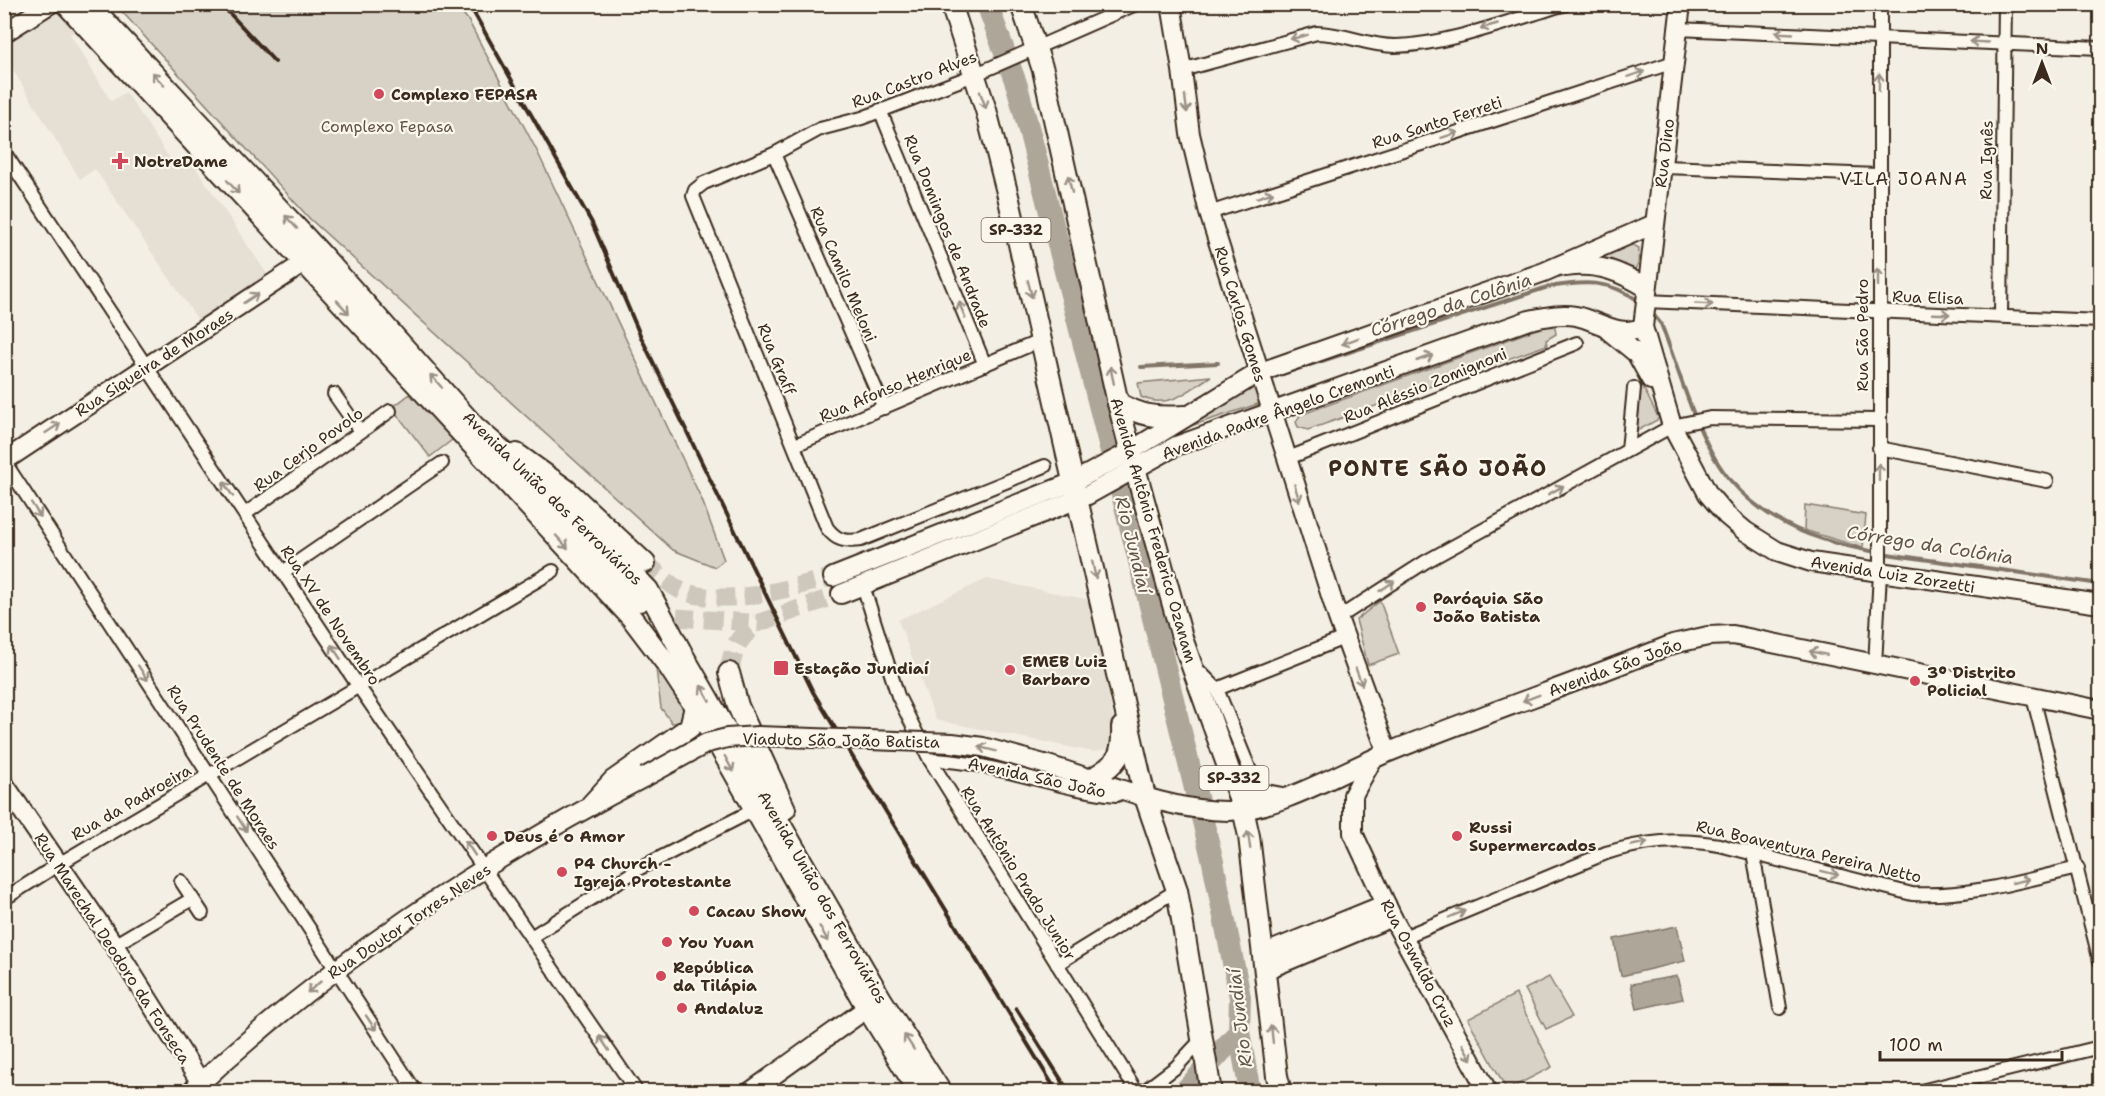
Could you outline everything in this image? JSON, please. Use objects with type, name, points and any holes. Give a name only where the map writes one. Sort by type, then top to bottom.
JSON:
[{"type":"main road","points":[[4,33],[50,4]]},
{"type":"main road","name":"Avenida União dos Ferroviários","points":[[66,4],[303,264],[631,617],[695,707],[754,810],[874,1004],[941,1092]]},
{"type":"main road","name":"Avenida União dos Ferroviários","points":[[89,4],[320,253],[480,431],[567,507],[648,590],[830,909],[874,1004],[919,1092]]},
{"type":"main road","name":"SP-332","points":[[951,4],[980,73],[986,110],[1081,488],[1121,694],[1145,797],[1177,890],[1212,1092]]},
{"type":"main road","name":"Avenida Antônio Frederico Ozanam","points":[[1021,4],[1031,51],[1054,116],[1130,461],[1183,641],[1236,804],[1249,836],[1277,1076],[1281,1092]]},
{"type":"main road","name":"Rua Carlos Gomes","points":[[1171,4],[1190,134],[1209,213],[1380,756]]},
{"type":"main road","name":"Rua Dino","points":[[1645,308],[1654,224],[1664,167],[1681,4]]},
{"type":"main road","name":"Avenida Padre Ângelo Cremonti","points":[[1130,461],[1184,416],[1258,373],[1544,272],[1654,224]]},
{"type":"main road","name":"Rua Siqueira de Moraes","points":[[4,461],[320,253]]},
{"type":"main road","name":"Avenida Padre Ângelo Cremonti","points":[[837,586],[1081,488],[1130,461],[1272,413],[1529,320],[1555,315],[1574,315],[1628,332],[1645,308],[1606,267],[1588,265],[1544,272]]},
{"type":"main road","name":"Avenida Luiz Zorzetti","points":[[1645,308],[1664,401],[1679,424],[1708,494],[1726,515],[1745,531],[1777,551],[1811,562],[1880,566],[2100,604]]},
{"type":"main road","name":"Avenida Padre Ângelo Cremonti","points":[[1590,320],[1624,341],[1636,353],[1664,401]]},
{"type":"main road","points":[[1118,403],[1139,414],[1156,418],[1184,416]]},
{"type":"main road","points":[[462,410],[496,438],[567,489],[646,562]]},
{"type":"main road","points":[[484,459],[507,470],[561,520],[640,602]]},
{"type":"main road","name":"Avenida São João","points":[[1044,764],[1093,778],[1145,797],[1168,802],[1236,804],[1282,798],[1334,778],[1380,756],[1673,644],[1708,636],[1732,635],[2100,710]]},
{"type":"main road","points":[[729,673],[738,706],[830,909]]},
{"type":"main road","points":[[1093,778],[1114,763],[1122,747],[1121,694]]},
{"type":"main road","points":[[591,805],[613,781],[690,727],[695,707]]},
{"type":"main road","name":"Viaduto São João Batista","points":[[645,777],[707,743],[727,738],[758,736],[952,743],[982,747],[1044,764]]},
{"type":"main road","name":"Rua Oswaldo Cruz","points":[[1380,756],[1353,795],[1353,833],[1389,911],[1488,1092]]},
{"type":"main road","name":"Rua Doutor Torres Neves","points":[[199,1089],[335,969],[485,870],[591,805],[645,777]]},
{"type":"main road","name":"Rua Marechal Deodoro da Fonseca","points":[[4,784],[114,945],[199,1089]]},
{"type":"main road","points":[[1236,804],[1260,795],[1282,798]]},
{"type":"main road","points":[[1264,963],[1389,911]]},
{"type":"main road","points":[[750,1092],[874,1004]]},
{"type":"street","name":"Rua Castro Alves","points":[[704,183],[774,154],[820,129],[880,110],[980,73],[1136,4]]},
{"type":"street","points":[[1182,70],[1317,33],[1334,33],[1391,46],[1422,45],[1566,4]]},
{"type":"street","name":"Rua São Pedro","points":[[1875,665],[1880,566],[1878,175],[1880,4]]},
{"type":"street","name":"Rua Ignês","points":[[2001,316],[2005,4]]},
{"type":"street","points":[[1678,28],[2100,48]]},
{"type":"street","name":"Rua Santo Ferreti","points":[[1209,213],[1674,62]]},
{"type":"street","name":"Rua Domingos de Andrade","points":[[880,110],[985,365]]},
{"type":"street","name":"Rua XV de Novembro","points":[[4,152],[359,687],[637,1092]]},
{"type":"street","name":"Rua Camilo Meloni","points":[[774,154],[884,408]]},
{"type":"street","points":[[1664,167],[1878,175]]},
{"type":"street","name":"Rua Graff","points":[[704,183],[695,190],[695,200],[827,528],[834,537],[846,542],[861,540],[1045,466]]},
{"type":"street","name":"Rua Elisa","points":[[1645,308],[1878,312],[2100,321]]},
{"type":"street","name":"Rua Afonso Henrique","points":[[795,445],[1042,340]]},
{"type":"street","name":"Rua Aléssio Zomignoni","points":[[1286,459],[1577,343]]},
{"type":"street","points":[[1628,450],[1634,388]]},
{"type":"street","points":[[334,394],[360,431]]},
{"type":"street","name":"Rua Cerjo Povolo","points":[[245,514],[390,411]]},
{"type":"street","points":[[1338,618],[1425,562],[1679,424],[1710,418],[1879,420]]},
{"type":"street","points":[[1879,448],[2047,481]]},
{"type":"street","name":"Rua Prudente de Moraes","points":[[4,461],[416,1092]]},
{"type":"street","points":[[283,572],[442,463]]},
{"type":"street","name":"Rua da Padroeira","points":[[4,899],[59,864],[553,571]]},
{"type":"street","name":"Rua Antônio Prado Junior","points":[[866,595],[898,696],[930,760],[1137,1092]]},
{"type":"street","points":[[1216,688],[1344,638]]},
{"type":"street","points":[[1183,641],[1199,672],[1216,688],[1260,795]]},
{"type":"street","points":[[2033,697],[2100,961]]},
{"type":"street","name":"Avenida São João","points":[[930,760],[960,760],[1070,787],[1145,797]]},
{"type":"street","points":[[531,937],[639,868],[754,810]]},
{"type":"street","name":"Rua Boaventura Pereira Netto","points":[[1404,937],[1546,877],[1636,844],[1689,840],[1753,853],[1912,894],[1941,896],[1969,894],[2078,868]]},
{"type":"street","points":[[1753,853],[1780,1008]]},
{"type":"street","points":[[181,881],[201,914]]},
{"type":"street","points":[[1057,964],[1177,890]]},
{"type":"street","points":[[114,945],[192,899]]},
{"type":"street","points":[[1917,1092],[2100,1047]]},
{"type":"street","points":[[1143,1092],[1204,1048]]},
{"type":"shaded area","name":"NotreDame","points":[[59,7],[80,29],[70,34],[111,101],[126,92],[174,165],[188,156],[269,277],[198,320],[95,169],[80,179],[5,57],[5,43]]},
{"type":"shaded area","name":"EMEB Luiz Barbaro","points":[[987,579],[1090,600],[1114,722],[1107,749],[1094,752],[936,720],[898,620]]},
{"type":"shaded area","points":[[1677,926],[1685,961],[1621,976],[1614,939]]},
{"type":"shaded area","points":[[1677,976],[1683,999],[1637,1009],[1631,984]]},
{"type":"green space","name":"Complexo Fepasa","points":[[116,5],[456,5],[468,20],[537,151],[702,500],[724,560],[715,567],[673,550],[310,219]]},
{"type":"green space","points":[[1631,244],[1639,248],[1638,265],[1635,269],[1601,258],[1604,253]]},
{"type":"green space","points":[[1548,325],[1555,328],[1556,334],[1546,340],[1547,345],[1308,430],[1298,427],[1296,422],[1300,415]]},
{"type":"green space","points":[[1211,376],[1178,397],[1161,401],[1141,397],[1138,383]]},
{"type":"green space","points":[[1641,383],[1659,419],[1637,431]]},
{"type":"green space","points":[[1255,386],[1261,403],[1166,434]]},
{"type":"green space","points":[[415,390],[456,437],[430,457],[392,408]]},
{"type":"green space","points":[[1805,505],[1866,515],[1863,548],[1804,530]]},
{"type":"green space","points":[[1380,601],[1399,654],[1368,665],[1356,620]]},
{"type":"green space","points":[[656,669],[663,673],[685,708],[681,722],[672,723],[661,708]]},
{"type":"green space","points":[[1549,977],[1572,1017],[1546,1029],[1525,989]]},
{"type":"green space","points":[[1516,994],[1552,1067],[1507,1090],[1468,1019]]},
{"type":"waterway","name":"Rio Jundiaí","points":[[987,4],[1017,86],[1031,138],[1213,862],[1240,997],[1239,1032],[1250,1092]]},
{"type":"waterway","name":"Córrego da Colônia","points":[[1279,375],[1548,287],[1596,284],[1618,289],[1640,302]]},
{"type":"waterway","name":"Córrego da Colônia","points":[[1652,313],[1661,324],[1699,427],[1719,466],[1753,503],[1778,520],[1804,533],[1832,542],[1892,555],[2100,584]]},
{"type":"waterway","name":"Córrego da Colônia","points":[[1141,367],[1218,363]]},
{"type":"waterway","points":[[1184,1092],[1239,1032]]},
{"type":"tunnel","points":[[646,563],[677,589],[700,596],[719,598],[778,591],[833,577]]},
{"type":"tunnel","points":[[652,608],[670,617],[758,623],[841,594]]},
{"type":"tunnel","points":[[729,673],[737,644],[758,623]]},
{"type":"railway","points":[[221,4],[275,62]]},
{"type":"railway","points":[[469,4],[592,223],[641,337],[813,692],[1057,1092]]},
{"type":"railway","points":[[1016,1008],[1069,1092]]},
{"type":"place","name":"Complexo FEPASA","points":[[379,94]]},
{"type":"place","name":"NotreDame","points":[[120,161]]},
{"type":"place","name":"Paróquia São João Batista","points":[[1421,607]]},
{"type":"place","name":"Estação Jundiaí","points":[[781,668]]},
{"type":"place","name":"EMEB Luiz Barbaro","points":[[1010,670]]},
{"type":"place","name":"3º Distrito Policial","points":[[1915,681]]},
{"type":"place","name":"Deus é o Amor","points":[[492,836]]},
{"type":"place","name":"Russi Supermercados","points":[[1457,836]]},
{"type":"place","name":"P4 Church - Igreja Protestante","points":[[562,872]]},
{"type":"place","name":"Cacau Show","points":[[694,911]]},
{"type":"place","name":"You Yuan","points":[[667,942]]},
{"type":"place","name":"República da Tilápia","points":[[661,976]]},
{"type":"place","name":"Andaluz","points":[[682,1008]]},
{"type":"district","name":"VILA JOANA","points":[[1904,179]]},
{"type":"district","name":"PONTE SÃO JOÃO","points":[[1438,468]]}]
